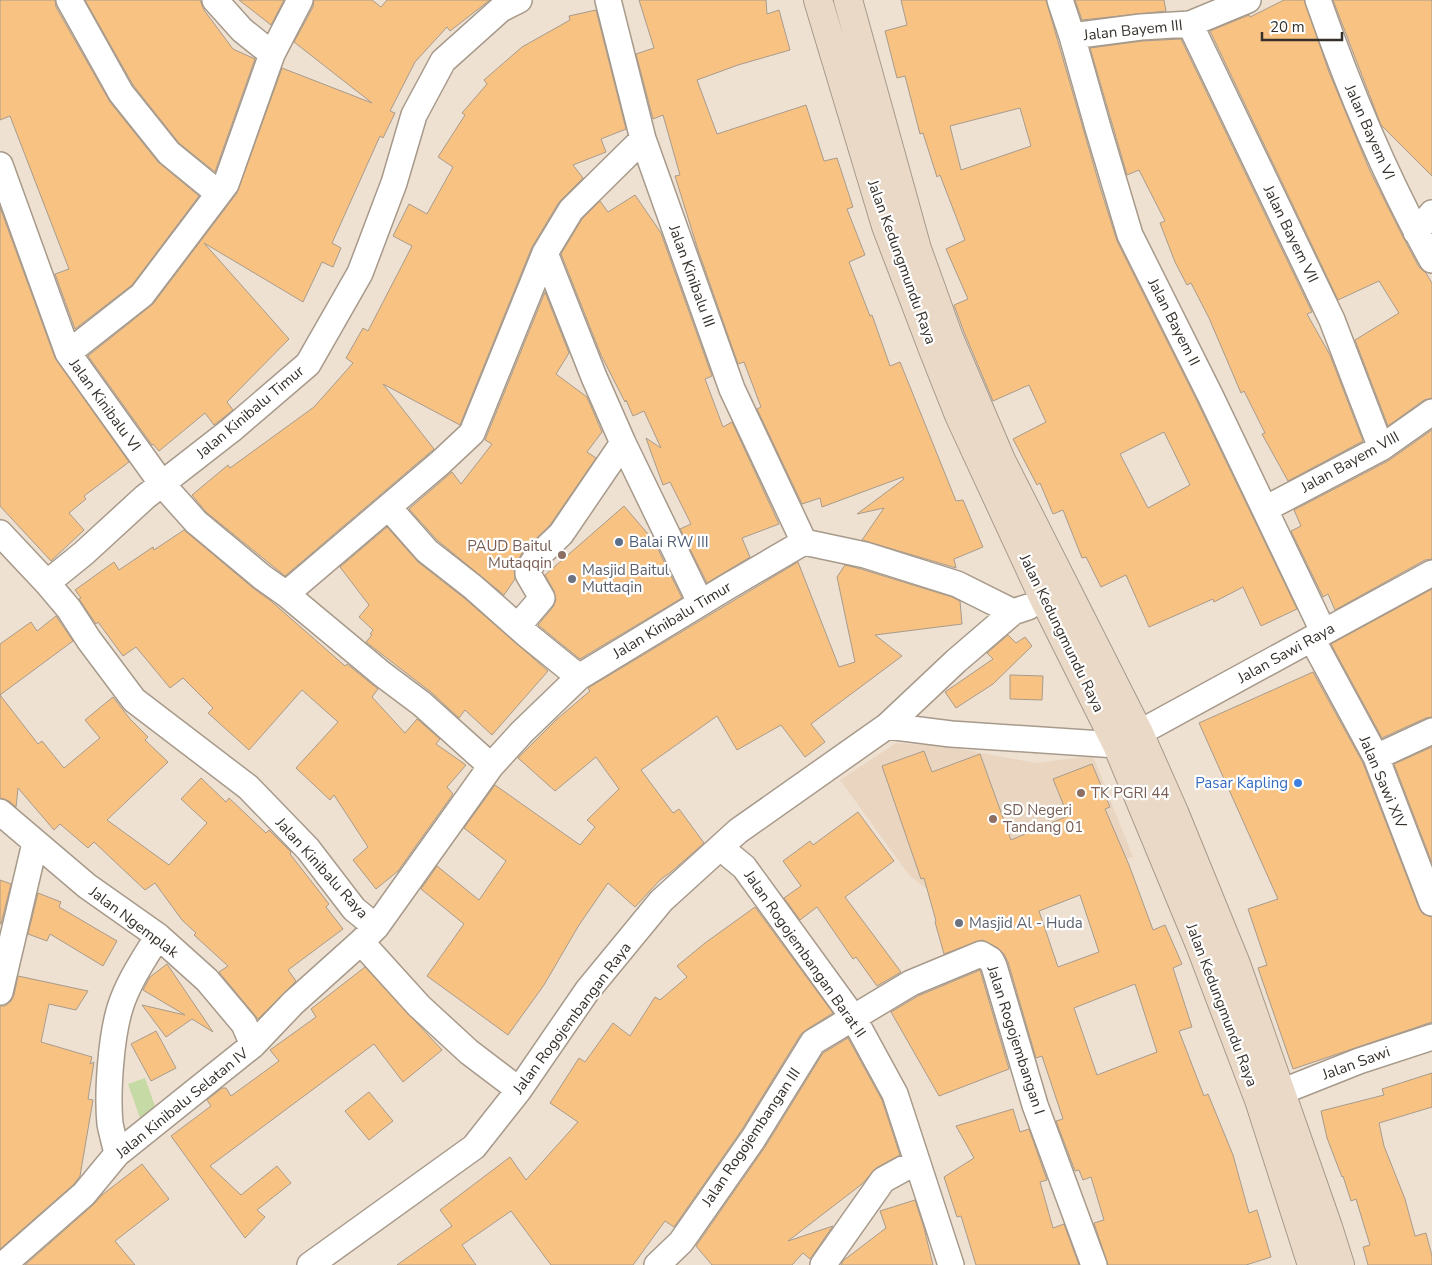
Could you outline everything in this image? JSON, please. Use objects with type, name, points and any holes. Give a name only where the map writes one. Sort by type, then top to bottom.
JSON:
[{"type":"main road","name":"Jalan Kedungmundu Raya","points":[[818,0],[886,226],[959,415],[1128,739],[1236,964],[1340,1265]]},
{"type":"main road","name":"Jalan Kedungmundu Raya","points":[[848,0],[918,249],[949,338],[1001,460],[1056,598]]},
{"type":"main road","name":"Jalan Kedungmundu Raya","points":[[1128,739],[1200,945],[1259,1100],[1312,1265]]},
{"type":"street","points":[[69,0],[121,93],[169,153],[218,193]]},
{"type":"street","points":[[215,0],[242,30],[272,54]]},
{"type":"street","points":[[68,353],[142,295],[226,184],[272,54],[300,0]]},
{"type":"street","name":"Jalan Kinibalu Timur","points":[[47,583],[162,484],[231,430],[308,364],[360,273],[394,183],[414,115],[443,61],[501,9],[519,0]]},
{"type":"street","name":"Jalan Kinibalu III","points":[[608,0],[643,139],[732,389],[804,542]]},
{"type":"street","name":"Jalan Bayem II","points":[[1060,0],[1130,235],[1265,509],[1317,635]]},
{"type":"street","name":"Jalan Bayem III","points":[[1072,36],[1141,27],[1190,24],[1248,0]]},
{"type":"street","name":"Jalan Bayem VI","points":[[1318,0],[1365,126],[1424,222],[1432,260]]},
{"type":"street","name":"Jalan Bayem VII","points":[[1190,24],[1332,320],[1382,448]]},
{"type":"street","points":[[286,594],[389,508],[472,433],[545,253],[571,210],[643,139]]},
{"type":"street","name":"Jalan Kinibalu VI","points":[[0,165],[68,353],[162,484],[196,522],[382,674],[422,704],[491,766]]},
{"type":"street","points":[[545,253],[594,377],[623,443],[700,602]]},
{"type":"street","name":"Jalan Bayem VIII","points":[[1265,509],[1382,448],[1432,412]]},
{"type":"street","points":[[518,626],[542,598],[528,574],[528,570],[536,558],[561,534],[623,443]]},
{"type":"street","points":[[389,508],[427,552],[473,587],[579,677]]},
{"type":"street","name":"Jalan Kinibalu Raya","points":[[0,533],[69,609],[89,640],[134,700],[248,787],[308,849],[354,909],[368,934],[418,1006],[469,1052],[519,1090]]},
{"type":"street","points":[[804,542],[864,555],[957,584],[1014,612],[1056,598]]},
{"type":"street","name":"Jalan Kinibalu Timur","points":[[368,934],[491,766],[522,732],[579,677],[700,602],[804,542]]},
{"type":"street","name":"Jalan Sawi Raya","points":[[1128,739],[1432,573]]},
{"type":"street","name":"Jalan Rogojembangan Raya","points":[[310,1265],[474,1147],[519,1090],[588,992],[661,901],[738,830],[887,726],[956,661],[1014,612]]},
{"type":"street","name":"Jalan Sawi XIV","points":[[1317,635],[1376,757],[1432,903]]},
{"type":"street","points":[[887,726],[951,734],[1128,739]]},
{"type":"street","points":[[1376,757],[1432,731]]},
{"type":"street","name":"Jalan Ngemplak","points":[[0,812],[87,886],[158,936],[207,980],[244,1024],[253,1046]]},
{"type":"street","points":[[0,992],[35,843]]},
{"type":"street","name":"Jalan Rogojembangan Barat II","points":[[720,848],[744,867],[853,1017],[895,1094],[951,1265]]},
{"type":"street","name":"Jalan Kinibalu Selatan IV","points":[[3,1265],[84,1194],[117,1154],[253,1046],[293,1003],[368,934]]},
{"type":"street","points":[[117,1154],[110,1124],[110,1082],[113,1046],[120,1009],[132,980],[158,936]]},
{"type":"street","name":"Jalan Rogojembangan I","points":[[853,1017],[911,983],[982,954],[991,960],[1036,1105],[1094,1265]]},
{"type":"street","name":"Jalan Rogojembangan III","points":[[657,1265],[681,1242],[753,1139],[813,1042],[853,1017]]},
{"type":"street","name":"Jalan Sawi","points":[[1281,1092],[1359,1060],[1432,1037]]},
{"type":"street","points":[[823,1265],[883,1180],[917,1164]]},
{"type":"shaded area","name":"SD Negeri Tandang 01","points":[[896,743],[944,746],[1036,763],[1093,756],[1133,857],[1072,877],[979,880],[925,888],[909,875],[840,780]]},
{"type":"green space","points":[[145,1078],[157,1112],[140,1118],[128,1084]]},
{"type":"building","points":[[0,0],[55,0],[56,7],[110,102],[158,162],[199,196],[132,285],[75,329],[55,274],[69,269],[10,116],[0,120]]},
{"type":"building","points":[[85,0],[200,0],[204,10],[233,49],[255,59],[215,172],[179,143],[133,85]]},
{"type":"building","points":[[239,0],[284,0],[271,25]]},
{"type":"building","points":[[314,0],[372,0],[381,7],[387,0],[490,0],[450,31],[447,27],[415,62],[390,111],[395,113],[383,138],[380,136],[332,243],[341,248],[333,267],[322,262],[303,302],[204,243],[289,339],[227,402],[233,410],[214,425],[205,413],[159,451],[152,445],[88,356],[153,304],[237,193],[282,68],[372,103],[294,42],[313,7]]},
{"type":"building","points":[[639,0],[766,0],[767,14],[779,10],[790,50],[738,65],[697,80],[717,134],[806,105],[824,161],[837,158],[853,207],[847,209],[865,255],[849,262],[870,316],[872,315],[890,366],[900,362],[956,501],[963,500],[983,547],[954,559],[956,568],[862,540],[884,508],[857,514],[904,479],[903,477],[822,507],[820,498],[802,504],[757,409],[761,407],[744,362],[738,364],[698,250],[675,176],[680,175],[663,115],[653,119],[636,54],[654,48]]},
{"type":"building","points":[[901,0],[1046,0],[1117,241],[1197,401],[1297,609],[1261,626],[1243,587],[1214,602],[1213,599],[1149,627],[1126,575],[1101,587],[1086,557],[1082,558],[1063,510],[1053,514],[1040,483],[1037,485],[1013,439],[1046,422],[1029,385],[993,401],[954,305],[968,299],[946,249],[965,240],[940,175],[937,177],[923,133],[920,134],[905,76],[897,78],[885,31],[907,25]],"holes":[[[1020,108],[1031,146],[961,170],[950,126]],[[1164,432],[1190,485],[1148,508],[1120,454]]]},
{"type":"building","points":[[1075,0],[1164,0],[1166,11],[1082,20]]},
{"type":"building","points":[[1284,0],[1304,0],[1329,72],[1370,171],[1419,267],[1426,273],[1432,283],[1432,398],[1424,400],[1388,426],[1355,340],[1399,313],[1379,281],[1338,300],[1210,31],[1249,15],[1250,17]]},
{"type":"building","points":[[1333,0],[1432,0],[1432,176],[1381,125]]},
{"type":"building","points":[[596,10],[626,129],[601,139],[606,152],[573,165],[583,178],[559,202],[532,247],[460,425],[383,384],[434,449],[285,576],[206,512],[192,495],[228,465],[230,468],[314,407],[353,363],[346,358],[363,328],[368,331],[412,246],[393,236],[409,204],[427,214],[453,167],[438,157],[465,115],[462,113],[487,84],[484,80],[522,47],[570,20],[569,16]]},
{"type":"building","points":[[1181,39],[1312,312],[1307,314],[1330,355],[1363,441],[1288,481],[1262,434],[1265,433],[1244,391],[1241,393],[1209,318],[1191,283],[1187,285],[1175,262],[1160,223],[1165,221],[1139,170],[1127,175],[1090,48],[1142,41]]},
{"type":"building","points":[[635,195],[661,233],[712,376],[705,379],[723,427],[732,422],[779,524],[742,538],[750,557],[707,583],[680,529],[691,524],[670,482],[663,485],[646,438],[661,448],[644,411],[633,416],[626,400],[625,402],[601,355],[561,254],[582,219],[600,201],[608,212]]},
{"type":"building","points":[[0,207],[55,358],[129,462],[84,496],[86,499],[69,513],[84,530],[51,561],[0,506]]},
{"type":"building","points":[[545,292],[569,353],[556,374],[587,397],[602,432],[587,452],[596,458],[550,525],[524,550],[516,563],[514,570],[515,579],[504,595],[437,540],[409,509],[452,472],[461,484],[492,444],[485,440]]},
{"type":"building","points":[[1432,430],[1432,559],[1425,560],[1335,610],[1328,594],[1323,597],[1291,531],[1301,526],[1294,510],[1388,461]]},
{"type":"building","points":[[624,506],[654,541],[682,598],[580,659],[538,625],[553,607],[556,600],[554,591],[545,575]]},
{"type":"building","points":[[387,527],[418,562],[464,598],[548,671],[492,735],[465,710],[459,718],[432,693],[366,642],[372,635],[370,634],[373,630],[359,617],[369,605],[340,567]]},
{"type":"building","points":[[184,530],[271,601],[345,666],[347,664],[378,689],[372,697],[405,733],[417,719],[440,739],[436,744],[466,765],[447,787],[453,794],[398,871],[376,889],[353,860],[368,847],[334,795],[330,800],[296,768],[338,722],[302,690],[249,750],[208,713],[213,708],[183,678],[170,688],[136,647],[123,656],[98,622],[96,624],[79,599],[81,598],[75,590],[114,562],[119,570],[153,547],[154,550]]},
{"type":"building","points":[[798,562],[839,667],[855,662],[837,577],[845,565],[960,601],[962,624],[875,635],[902,656],[811,724],[825,742],[805,757],[781,725],[737,750],[717,716],[641,770],[673,813],[679,809],[704,843],[660,880],[635,907],[608,883],[579,925],[544,985],[508,1035],[427,976],[464,924],[421,889],[437,866],[479,900],[506,861],[464,828],[495,785],[580,845],[595,827],[587,820],[619,789],[596,757],[555,791],[518,758],[556,720],[590,691],[588,688]]},
{"type":"building","points":[[1432,589],[1432,717],[1382,738],[1331,644]]},
{"type":"building","points":[[56,616],[73,641],[0,695],[0,644],[31,622],[37,631]]},
{"type":"building","points":[[1008,635],[1016,643],[1025,637],[1032,646],[993,684],[956,708],[945,692],[993,659],[987,653]]},
{"type":"building","points":[[1313,672],[1363,763],[1419,908],[1423,914],[1432,917],[1432,1022],[1293,1069],[1258,968],[1267,965],[1248,909],[1278,899],[1199,723]]},
{"type":"building","points":[[1010,675],[1043,676],[1042,700],[1010,699]]},
{"type":"building","points":[[0,695],[38,744],[42,741],[64,768],[100,738],[85,720],[113,697],[130,719],[148,737],[145,740],[168,762],[107,820],[169,865],[207,823],[181,799],[201,778],[226,802],[229,798],[266,833],[269,830],[291,852],[290,854],[329,904],[326,907],[343,929],[288,970],[296,981],[258,1019],[219,972],[228,966],[194,935],[196,933],[182,920],[155,883],[145,890],[94,842],[88,848],[60,824],[54,830],[18,788],[16,807],[9,801],[0,798]]},
{"type":"building","points":[[1432,747],[1432,863],[1394,764]]},
{"type":"building","points":[[924,751],[932,772],[980,754],[1011,840],[1068,816],[1053,779],[1092,764],[1110,807],[1105,809],[1129,865],[1153,930],[1165,925],[1182,964],[1173,968],[1192,1027],[1179,1031],[1204,1096],[1208,1094],[1233,1155],[1249,1213],[1257,1210],[1271,1257],[1246,1265],[1108,1265],[1094,1223],[1104,1220],[1091,1177],[1083,1180],[1079,1170],[1075,1171],[1056,1121],[1063,1119],[1042,1056],[1036,1058],[1008,962],[998,948],[982,940],[944,954],[924,878],[921,879],[882,766]],"holes":[[[1080,895],[1099,952],[1058,967],[1039,911]],[[1135,984],[1157,1052],[1097,1075],[1074,1008]]]},
{"type":"building","points":[[858,812],[894,861],[845,897],[901,972],[877,986],[856,957],[853,959],[817,907],[800,920],[784,898],[801,886],[783,861],[810,841],[813,845]]},
{"type":"building","points":[[0,880],[11,884],[1,924],[0,924]]},
{"type":"building","points":[[38,893],[61,902],[59,907],[117,941],[103,966],[50,934],[47,941],[28,934]]},
{"type":"building","points":[[755,907],[833,1013],[801,1034],[741,1131],[674,1227],[665,1221],[633,1265],[551,1265],[511,1211],[462,1245],[476,1265],[397,1265],[452,1226],[440,1210],[510,1157],[526,1180],[578,1122],[550,1103],[579,1058],[585,1062],[613,1023],[630,1036],[655,997],[660,1000],[687,977],[677,966]]},
{"type":"building","points":[[167,964],[213,1032],[192,1019],[166,1037],[142,1005],[185,1015],[143,990],[150,977]]},
{"type":"building","points":[[365,967],[442,1050],[403,1082],[374,1044],[210,1166],[241,1195],[277,1166],[291,1183],[257,1210],[265,1217],[245,1238],[171,1136],[211,1106],[207,1100],[222,1088],[226,1088],[231,1096],[279,1061],[270,1050],[316,1017],[311,1009]]},
{"type":"building","points":[[980,970],[1009,1069],[939,1096],[891,1012],[918,996]]},
{"type":"building","points":[[18,976],[88,991],[76,1010],[49,1004],[41,1042],[92,1057],[90,1064],[94,1062],[88,1099],[93,1100],[80,1176],[74,1184],[0,1249],[0,1006],[5,1006],[11,1001]]},
{"type":"building","points":[[156,1031],[176,1068],[151,1081],[131,1044]]},
{"type":"building","points":[[848,1038],[882,1100],[900,1155],[876,1168],[862,1184],[788,1241],[833,1226],[810,1259],[803,1253],[792,1265],[712,1265],[696,1246],[765,1147],[823,1053]]},
{"type":"building","points":[[1432,1073],[1432,1107],[1379,1123],[1384,1146],[1405,1199],[1415,1236],[1426,1233],[1432,1256],[1432,1265],[1368,1265],[1363,1247],[1370,1245],[1356,1199],[1351,1201],[1327,1138],[1321,1111],[1384,1095],[1382,1089]]},
{"type":"building","points":[[369,1092],[393,1121],[369,1140],[345,1111]]},
{"type":"building","points":[[1013,1109],[1020,1132],[1029,1129],[1047,1180],[1040,1182],[1053,1228],[1064,1224],[1079,1265],[976,1265],[961,1216],[957,1217],[944,1177],[974,1158],[956,1126]]},
{"type":"building","points":[[142,1164],[169,1199],[115,1241],[135,1265],[25,1265],[102,1195]]},
{"type":"building","points":[[915,1200],[933,1265],[841,1265],[844,1260],[886,1228],[880,1211]]},
{"type":"place","name":"Balai RW III","points":[[619,542]]},
{"type":"place","name":"PAUD Baitul Mutaqqin","points":[[562,555]]},
{"type":"place","name":"Masjid Baitul Muttaqin","points":[[572,579]]},
{"type":"place","name":"Pasar Kapling","points":[[1298,783]]},
{"type":"place","name":"TK PGRI 44","points":[[1081,793]]},
{"type":"place","name":"SD Negeri Tandang 01","points":[[993,819]]},
{"type":"place","name":"Masjid Al - Huda","points":[[959,923]]}]
